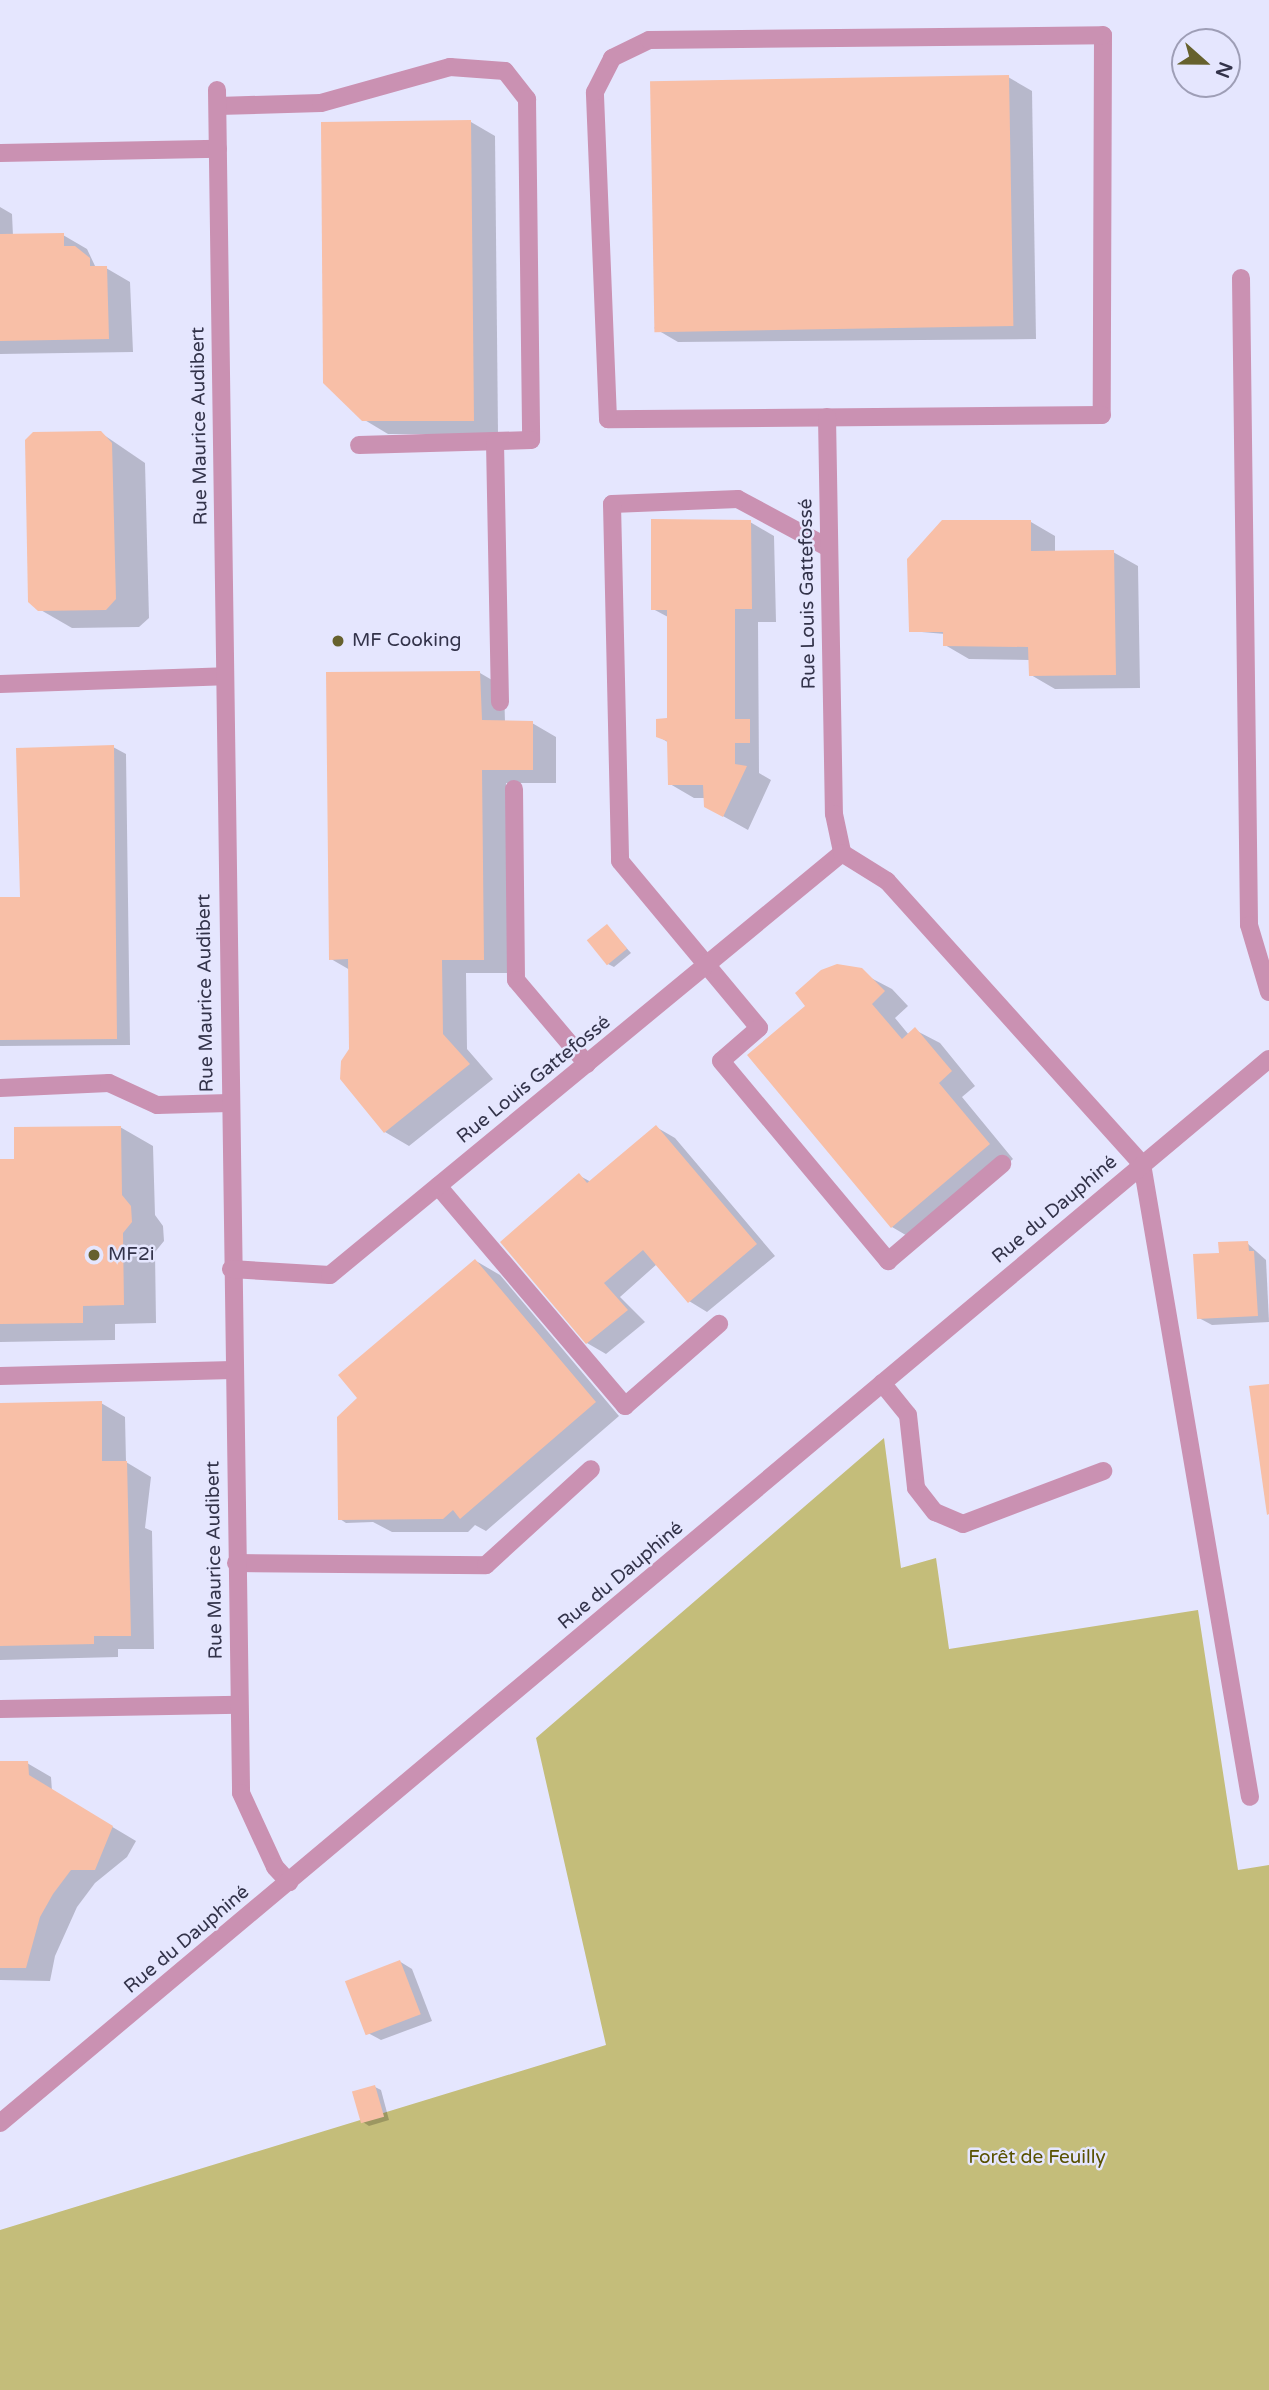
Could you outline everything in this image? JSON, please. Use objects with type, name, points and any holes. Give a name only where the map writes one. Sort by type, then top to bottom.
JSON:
[{"type":"street","points":[[1103,35],[1102,415],[827,417],[608,419],[595,92],[612,58],[649,40],[1103,35]]},
{"type":"street","name":"Rue Maurice Audibert","points":[[289,1882],[275,1867],[241,1793],[231,1269],[218,98],[321,103],[450,67],[505,71],[527,99],[531,440],[495,442]]},
{"type":"street","points":[[0,153],[218,149]]},
{"type":"street","points":[[1241,278],[1249,925],[1269,992]]},
{"type":"street","name":"Rue Louis Gattefossé","points":[[231,1269],[330,1275],[842,853],[834,814],[827,547],[827,417]]},
{"type":"street","points":[[359,445],[495,442],[500,702]]},
{"type":"street","points":[[827,547],[738,499],[612,503],[620,861],[759,1028],[721,1061],[888,1261],[1002,1164]]},
{"type":"street","points":[[0,684],[224,676]]},
{"type":"street","points":[[514,789],[516,980],[587,1064]]},
{"type":"street","points":[[842,853],[887,881],[1142,1164],[1250,1797]]},
{"type":"street","name":"Rue du Dauphiné","points":[[0,2123],[1269,1059]]},
{"type":"street","points":[[0,1088],[109,1083],[157,1105],[229,1103]]},
{"type":"street","points":[[438,1186],[625,1406],[719,1324]]},
{"type":"street","points":[[0,1377],[233,1370]]},
{"type":"street","points":[[882,1383],[908,1415],[916,1488],[935,1512],[963,1524],[1103,1471]]},
{"type":"street","points":[[236,1563],[486,1564],[591,1469]]},
{"type":"street","points":[[0,1709],[239,1705]]},
{"type":"green space","name":"Forêt de Feuilly","points":[[884,1438],[901,1568],[936,1558],[949,1649],[1198,1610],[1238,1870],[1269,1865],[1269,2390],[0,2390],[0,2230],[606,2045],[536,1738]]},
{"type":"building","points":[[1009,75],[1013,326],[654,332],[650,81]]},
{"type":"building","points":[[471,120],[474,421],[362,421],[323,383],[321,122]]},
{"type":"building","points":[[64,233],[64,246],[75,246],[90,258],[90,266],[107,266],[109,339],[0,341],[0,234]]},
{"type":"building","points":[[101,431],[112,443],[116,599],[106,610],[38,611],[28,602],[25,440],[33,432]]},
{"type":"building","points":[[651,519],[751,520],[752,609],[735,609],[735,719],[750,719],[750,743],[735,743],[735,764],[747,766],[723,817],[704,807],[703,785],[668,785],[667,741],[656,737],[656,719],[667,718],[667,610],[651,610]]},
{"type":"building","points":[[942,520],[1031,520],[1031,551],[1114,550],[1116,675],[1029,676],[1028,647],[943,646],[943,632],[909,632],[907,559]]},
{"type":"building","points":[[480,671],[482,720],[533,721],[533,770],[482,770],[484,960],[442,960],[443,1034],[470,1064],[384,1133],[340,1079],[341,1061],[349,1049],[348,959],[329,960],[326,672]]},
{"type":"building","points":[[114,745],[117,1039],[0,1040],[0,897],[20,897],[16,748]]},
{"type":"building","points":[[607,924],[627,949],[607,965],[587,940]]},
{"type":"building","points":[[837,964],[862,968],[885,991],[872,1004],[902,1039],[915,1027],[952,1071],[939,1083],[990,1144],[891,1228],[747,1055],[805,1006],[795,993],[821,970]]},
{"type":"building","points":[[656,1125],[757,1244],[688,1303],[643,1250],[604,1283],[628,1310],[586,1344],[500,1242],[579,1173],[587,1183]]},
{"type":"building","points":[[121,1126],[122,1195],[131,1206],[132,1222],[123,1233],[124,1305],[83,1306],[83,1323],[0,1324],[0,1159],[14,1159],[14,1127]]},
{"type":"building","points":[[1248,1241],[1249,1251],[1254,1251],[1258,1316],[1197,1319],[1193,1254],[1219,1253],[1218,1242]]},
{"type":"building","points":[[475,1259],[596,1402],[460,1519],[453,1510],[443,1519],[338,1520],[337,1417],[357,1398],[338,1375]]},
{"type":"building","points":[[1269,1384],[1269,1514],[1267,1515],[1249,1386]]},
{"type":"building","points":[[102,1401],[102,1461],[127,1461],[131,1636],[94,1636],[94,1644],[0,1646],[0,1403]]},
{"type":"building","points":[[0,1761],[28,1761],[29,1775],[113,1826],[95,1870],[71,1870],[53,1894],[40,1917],[26,1968],[0,1968]]},
{"type":"building","points":[[400,1960],[421,2014],[366,2035],[345,1981]]},
{"type":"building","points":[[375,2085],[384,2117],[361,2123],[352,2092]]},
{"type":"place","name":"MF Cooking","points":[[338,641]]},
{"type":"place","name":"MF2i","points":[[94,1255]]}]
